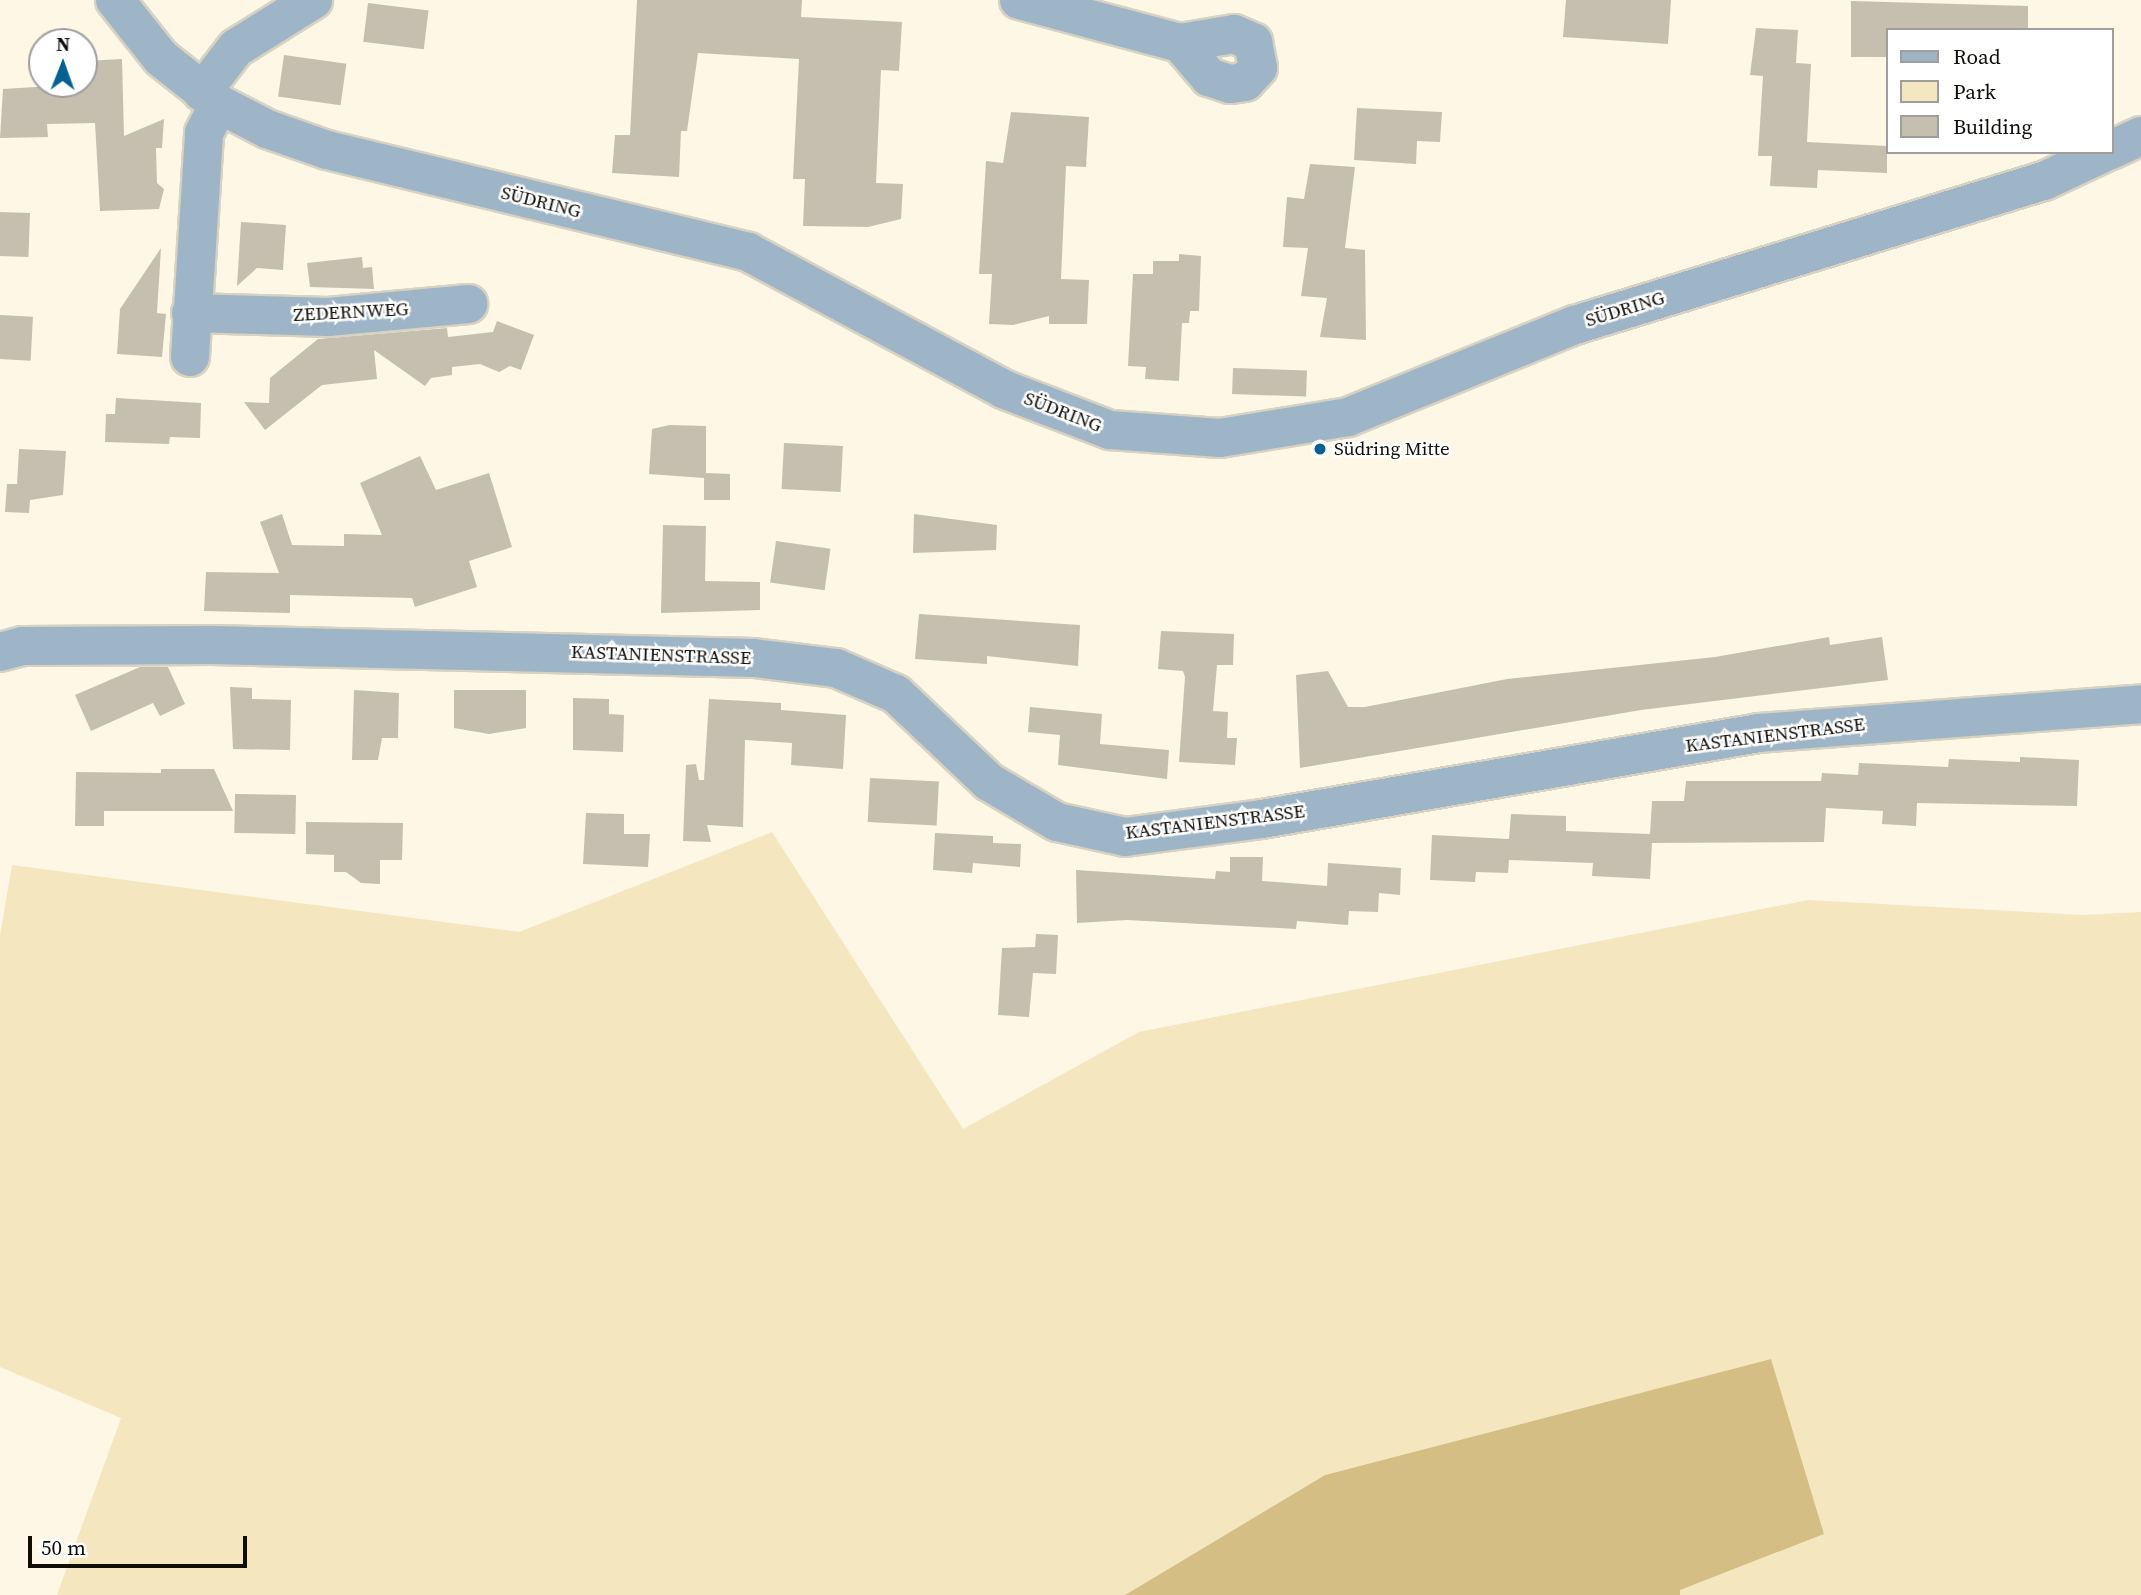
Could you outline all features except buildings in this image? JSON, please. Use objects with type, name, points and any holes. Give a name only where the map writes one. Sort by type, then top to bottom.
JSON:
[{"type":"street","name":"SÜDRING","points":[[115,0],[161,58],[210,98],[267,130],[327,150],[748,252],[1003,389],[1110,430],[1220,438],[1348,417],[1575,324],[2044,181],[2102,154]]},
{"type":"street","points":[[190,357],[204,133],[210,98],[236,48],[313,0]]},
{"type":"street","points":[[1018,0],[1181,43]]},
{"type":"street","points":[[2113,149],[2141,136]]},
{"type":"street","name":"ZEDERNWEG","points":[[191,313],[328,317],[468,304]]},
{"type":"street","name":"KASTANIENSTRASSE","points":[[0,652],[22,646],[212,645],[754,657],[836,668],[896,694],[989,782],[1057,822],[1125,837],[1262,819],[1759,733],[2141,704]]},
{"type":"green space","points":[[772,832],[963,1129],[1139,1032],[1808,900],[2083,915],[2141,912],[2141,1595],[1680,1595],[1679,1590],[1824,1534],[1771,1359],[1325,1475],[1125,1595],[57,1595],[121,1418],[0,1367],[0,936],[12,865],[519,932]]},
{"type":"shaded area","points":[[1771,1359],[1824,1534],[1680,1590],[1680,1595],[1125,1595],[1325,1475]]},
{"type":"place","name":"Südring Mitte","points":[[1320,449]]}]
